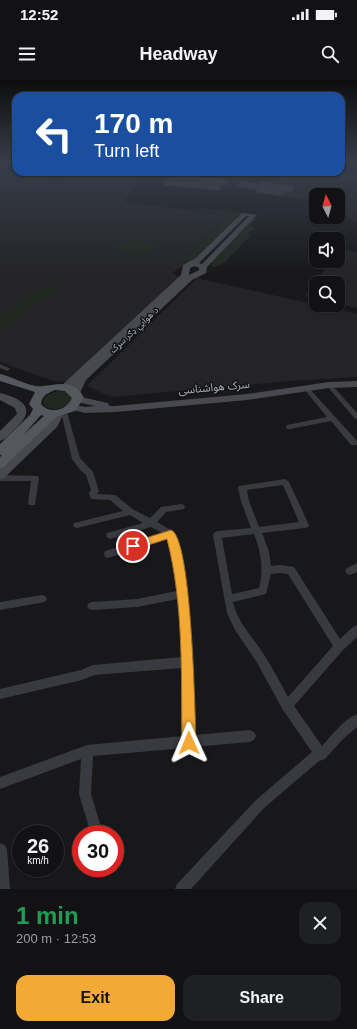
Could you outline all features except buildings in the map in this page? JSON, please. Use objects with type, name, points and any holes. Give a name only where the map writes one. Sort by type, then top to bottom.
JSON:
[{"type":"main road","name":"د هوايي ډګر سړک","points":[[0,475],[53,424],[67,406],[82,379],[189,278],[201,270],[254,215],[245,213],[199,260],[187,268],[184,277],[65,388]]},
{"type":"main road","points":[[187,268],[189,272],[201,270]]},
{"type":"main road","points":[[97,404],[84,397],[82,386],[84,380],[98,365]]},
{"type":"main road","points":[[4,373],[33,389],[46,390]]},
{"type":"main road","name":"سرک هواشناسی","points":[[67,406],[85,410],[115,409],[329,385],[357,384]]},
{"type":"main road","points":[[0,386],[23,393],[36,406],[97,404],[115,405],[307,385],[311,388]]},
{"type":"main road","points":[[0,451],[35,417],[37,396],[46,390],[55,387],[65,388],[67,406]]},
{"type":"main road","points":[[0,396],[22,406],[23,411],[15,423],[0,437]]},
{"type":"main road","points":[[0,464],[67,406]]},
{"type":"street","points":[[0,366],[4,373]]},
{"type":"street","points":[[329,385],[357,417]]},
{"type":"street","points":[[311,388],[332,418],[354,443]]},
{"type":"street","points":[[67,406],[76,459],[90,474],[95,491],[93,493],[94,497],[112,497],[131,512],[150,524],[163,528],[171,534],[183,594],[187,662],[189,743]]},
{"type":"street","points":[[290,427],[332,418]]},
{"type":"street","points":[[0,478],[35,478],[32,503]]},
{"type":"street","points":[[229,599],[263,591],[267,571],[266,551],[256,530],[242,488],[285,482],[305,525],[256,530],[217,535],[220,562],[229,599],[230,610],[239,627],[260,657],[287,706],[321,755]]},
{"type":"street","points":[[110,535],[150,524],[164,509],[181,507]]},
{"type":"street","points":[[77,524],[131,512]]},
{"type":"street","points":[[108,554],[171,534]]},
{"type":"street","points":[[267,571],[280,568],[291,570],[339,647]]},
{"type":"street","points":[[92,606],[137,603],[183,594]]},
{"type":"street","points":[[0,606],[42,599]]},
{"type":"street","points":[[287,706],[339,647],[357,630]]},
{"type":"street","points":[[0,694],[82,676],[93,670],[187,662]]},
{"type":"street","points":[[182,889],[260,804],[316,756],[321,755],[339,735],[357,720]]},
{"type":"street","points":[[0,783],[87,751],[189,743],[250,736]]},
{"type":"street","points":[[87,751],[85,794],[94,825]]},
{"type":"street","points":[[0,850],[3,889]]},
{"type":"shaded area","points":[[0,201],[124,201],[123,202],[230,215],[180,262],[185,264],[172,273],[181,278],[71,379],[62,382],[53,381],[0,362]]},
{"type":"shaded area","points":[[345,201],[357,201],[357,223],[345,215]]},
{"type":"shaded area","points":[[199,208],[243,213],[199,260],[189,264],[180,262],[230,215],[198,210]]},
{"type":"shaded area","points":[[253,219],[256,219],[250,226],[255,227],[253,231],[249,231],[248,234],[251,235],[225,262],[215,267],[212,266],[211,263]]},
{"type":"shaded area","points":[[131,238],[158,245],[144,256],[116,249]]},
{"type":"shaded area","points":[[345,250],[357,252],[357,308],[345,305],[345,276],[319,276],[325,268],[345,268]]},
{"type":"shaded area","points":[[197,278],[309,303],[309,312],[345,311],[357,314],[357,377],[290,381],[111,397],[87,386]]},
{"type":"shaded area","points":[[66,282],[0,330],[0,316],[31,293]]},
{"type":"shaded area","points":[[309,290],[309,297],[305,296]]},
{"type":"shaded area","points":[[58,391],[67,392],[73,399],[67,405],[56,409],[48,408],[44,405],[44,399],[49,394]]},
{"type":"route","points":[[133,546],[171,534],[177,557],[185,616],[189,743]]}]
